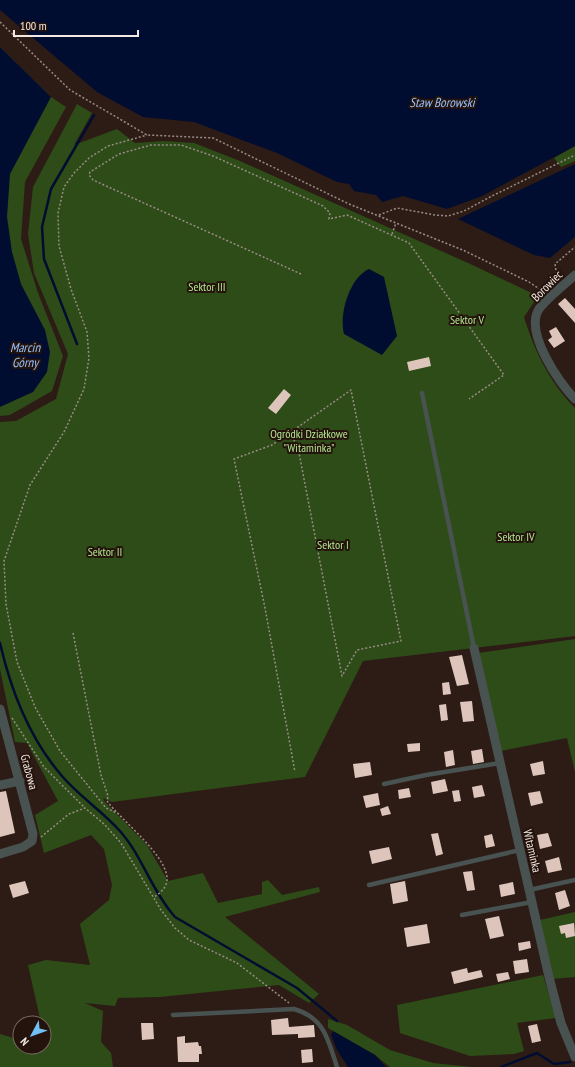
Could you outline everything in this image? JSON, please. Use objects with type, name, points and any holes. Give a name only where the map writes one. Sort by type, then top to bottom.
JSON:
[{"type":"street","name":"Borowiec","points":[[575,275],[551,297],[538,312],[535,323],[535,332],[560,380],[575,399]]},
{"type":"street","name":"Witaminka","points":[[474,648],[554,999],[575,1057]]},
{"type":"street","name":"Grabowa","points":[[0,709],[33,834],[32,841]]},
{"type":"street","points":[[0,785],[20,781]]},
{"type":"street","points":[[0,854],[23,847],[32,841]]},
{"type":"lane","points":[[422,393],[474,648]]},
{"type":"lane","points":[[384,784],[426,775],[500,763]]},
{"type":"lane","points":[[369,885],[520,850]]},
{"type":"lane","points":[[529,890],[575,880]]},
{"type":"lane","points":[[462,915],[532,902]]},
{"type":"lane","points":[[173,1014],[294,1009],[309,1014],[320,1024],[328,1040],[337,1067]]},
{"type":"path","points":[[0,22],[70,90],[147,135]]},
{"type":"path","points":[[119,814],[106,808],[60,751],[35,707],[17,662],[6,604],[4,561],[30,485],[64,432],[84,389],[88,366],[87,332],[71,289],[60,246],[58,213],[64,187],[74,172],[89,158],[108,146],[147,135],[213,138],[349,204],[465,251],[529,282],[551,297]]},
{"type":"path","points":[[301,274],[93,180],[89,175],[90,172],[119,154],[151,145],[181,145],[213,156],[323,206],[330,213],[329,219],[348,215],[409,243],[504,375],[469,399]]},
{"type":"path","points":[[379,216],[397,208],[448,216],[464,211],[575,155]]},
{"type":"path","points":[[392,234],[396,223]]},
{"type":"path","points":[[559,290],[555,264],[575,247]]},
{"type":"path","points":[[291,432],[298,452],[342,676],[357,650],[401,641],[351,390],[272,445],[234,458],[265,608],[295,772]]},
{"type":"path","points":[[73,633],[101,775],[108,796],[107,801],[160,862],[167,877],[166,885],[161,893],[154,897]]},
{"type":"path","points":[[11,718],[44,767],[85,808],[104,824],[121,843],[161,910],[174,928],[189,940],[237,964],[282,996],[292,1005],[294,1009]]},
{"type":"path","points":[[32,841],[39,838],[69,814],[85,808]]},
{"type":"green space","name":"Marcin Górny","points":[[0,47],[51,97],[66,107],[25,182],[21,239],[38,293],[63,356],[52,391],[10,415],[0,416],[0,365],[11,343]]},
{"type":"green space","name":"Ogródki Działkowe \"Witaminka\"","points":[[77,104],[92,113],[74,145],[117,129],[135,143],[164,141],[194,143],[240,161],[538,296],[524,317],[544,366],[558,388],[575,408],[575,636],[363,661],[305,777],[112,802],[103,798],[105,802],[147,845],[168,881],[203,873],[218,903],[262,894],[262,882],[268,880],[282,895],[319,887],[320,892],[225,917],[319,994],[309,1003],[279,985],[160,997],[118,998],[115,1006],[85,1003],[103,1011],[101,1042],[111,1053],[113,1067],[0,1067],[0,1034],[12,1038],[12,1055],[52,1055],[52,1015],[39,1015],[28,965],[46,960],[90,965],[80,924],[109,900],[112,885],[104,849],[91,835],[44,853],[35,815],[58,801],[27,743],[15,742],[0,669],[0,422],[16,421],[56,399],[68,354],[34,273],[28,234],[33,187]]},
{"type":"green space","points":[[575,146],[575,161],[561,167],[554,158]]},
{"type":"green space","points":[[575,639],[575,772],[567,738],[501,751],[478,653]]},
{"type":"green space","points":[[575,912],[575,977],[553,979],[540,920]]},
{"type":"green space","points":[[543,975],[556,1018],[517,1023],[524,1051],[514,1054],[470,1056],[400,1033],[397,1005]]},
{"type":"green space","points":[[328,1019],[347,1025],[390,1050],[433,1063],[472,1067],[390,1067],[375,1055],[328,1028]]},
{"type":"water","name":"Staw Borowski","points":[[0,0],[575,0],[575,146],[482,196],[447,209],[403,196],[382,202],[376,195],[354,191],[349,184],[337,182],[277,153],[194,122],[143,117],[97,92],[0,10]]},
{"type":"water","name":"Marcin Górny","points":[[0,47],[51,97],[10,174],[7,217],[12,252],[21,284],[45,330],[50,352],[47,372],[33,392],[0,407]]},
{"type":"water","points":[[575,164],[575,237],[550,258],[534,255],[458,219]]},
{"type":"water","points":[[369,269],[384,277],[397,336],[382,355],[344,334],[343,317],[347,298],[356,280]]},
{"type":"water","points":[[333,1031],[375,1055],[386,1067],[348,1067],[337,1050],[331,1035]]},
{"type":"building","points":[[565,298],[575,309],[575,323],[558,304]]},
{"type":"building","points":[[556,327],[565,341],[554,348],[548,340],[552,337],[549,331]]},
{"type":"building","points":[[429,357],[431,366],[409,371],[407,362]]},
{"type":"building","points":[[284,389],[291,395],[276,414],[268,408]]},
{"type":"building","points":[[462,655],[469,684],[457,686],[449,657]]},
{"type":"building","points":[[449,682],[451,694],[443,695],[442,683]]},
{"type":"building","points":[[472,701],[474,721],[463,722],[460,702]]},
{"type":"building","points":[[446,704],[448,720],[441,721],[439,705]]},
{"type":"building","points":[[420,743],[420,751],[408,752],[407,744]]},
{"type":"building","points":[[482,749],[484,762],[473,764],[471,751]]},
{"type":"building","points":[[453,750],[455,765],[446,767],[444,752]]},
{"type":"building","points":[[543,761],[545,774],[533,776],[530,764]]},
{"type":"building","points":[[370,762],[372,775],[355,778],[353,764]]},
{"type":"building","points":[[445,779],[448,791],[433,794],[431,782]]},
{"type":"building","points":[[482,785],[485,796],[474,798],[472,787]]},
{"type":"building","points":[[409,788],[411,797],[399,799],[398,790]]},
{"type":"building","points":[[459,790],[461,801],[454,802],[452,791]]},
{"type":"building","points":[[6,791],[15,833],[0,837],[0,792]]},
{"type":"building","points":[[540,791],[543,803],[531,806],[528,793]]},
{"type":"building","points":[[378,793],[380,805],[366,808],[363,796]]},
{"type":"building","points":[[388,806],[391,814],[382,816],[380,809]]},
{"type":"building","points":[[438,833],[443,854],[436,856],[431,834]]},
{"type":"building","points":[[548,833],[552,846],[540,849],[537,835]]},
{"type":"building","points":[[492,834],[495,846],[486,848],[484,836]]},
{"type":"building","points":[[389,847],[392,859],[372,864],[369,851]]},
{"type":"building","points":[[559,857],[562,870],[548,873],[545,861]]},
{"type":"building","points":[[472,871],[475,890],[467,891],[463,872]]},
{"type":"building","points":[[25,881],[29,893],[13,898],[9,885]]},
{"type":"building","points":[[405,881],[408,901],[393,904],[390,884]]},
{"type":"building","points":[[513,882],[515,894],[501,897],[499,885]]},
{"type":"building","points":[[565,890],[570,906],[559,910],[555,893]]},
{"type":"building","points":[[499,916],[504,936],[490,939],[485,919]]},
{"type":"building","points":[[574,923],[575,936],[566,938],[565,933],[561,934],[559,926]]},
{"type":"building","points":[[427,924],[430,943],[407,947],[404,928]]},
{"type":"building","points":[[530,941],[531,948],[519,951],[518,943]]},
{"type":"building","points":[[527,959],[529,972],[515,974],[513,961]]},
{"type":"building","points":[[467,968],[468,973],[481,970],[483,977],[454,984],[451,972]]},
{"type":"building","points":[[508,972],[510,979],[498,982],[496,974]]},
{"type":"building","points":[[288,1018],[289,1027],[314,1025],[315,1037],[298,1038],[298,1034],[272,1035],[271,1020]]},
{"type":"building","points":[[141,1023],[153,1023],[154,1039],[142,1040]]},
{"type":"building","points":[[537,1024],[541,1041],[532,1043],[528,1026]]},
{"type":"building","points":[[185,1036],[185,1043],[198,1042],[199,1046],[201,1046],[202,1054],[199,1054],[199,1062],[178,1062],[177,1037]]},
{"type":"building","points":[[312,1049],[313,1062],[302,1063],[301,1050]]},
{"type":"waterway","points":[[77,344],[44,259],[42,227],[51,189],[94,115]]},
{"type":"waterway","points":[[0,643],[4,661],[16,696],[40,746],[62,776],[112,823],[127,840],[159,896],[175,917],[297,988],[337,1021]]},
{"type":"waterway","points":[[501,1067],[537,1053],[554,1064],[570,1062]]},
{"type":"park label","name":"Sektor III","points":[[207,287]]},
{"type":"park label","name":"Sektor V","points":[[467,320]]},
{"type":"park label","name":"Sektor IV","points":[[516,537]]},
{"type":"park label","name":"Sektor I","points":[[333,545]]},
{"type":"park label","name":"Sektor II","points":[[105,552]]}]
